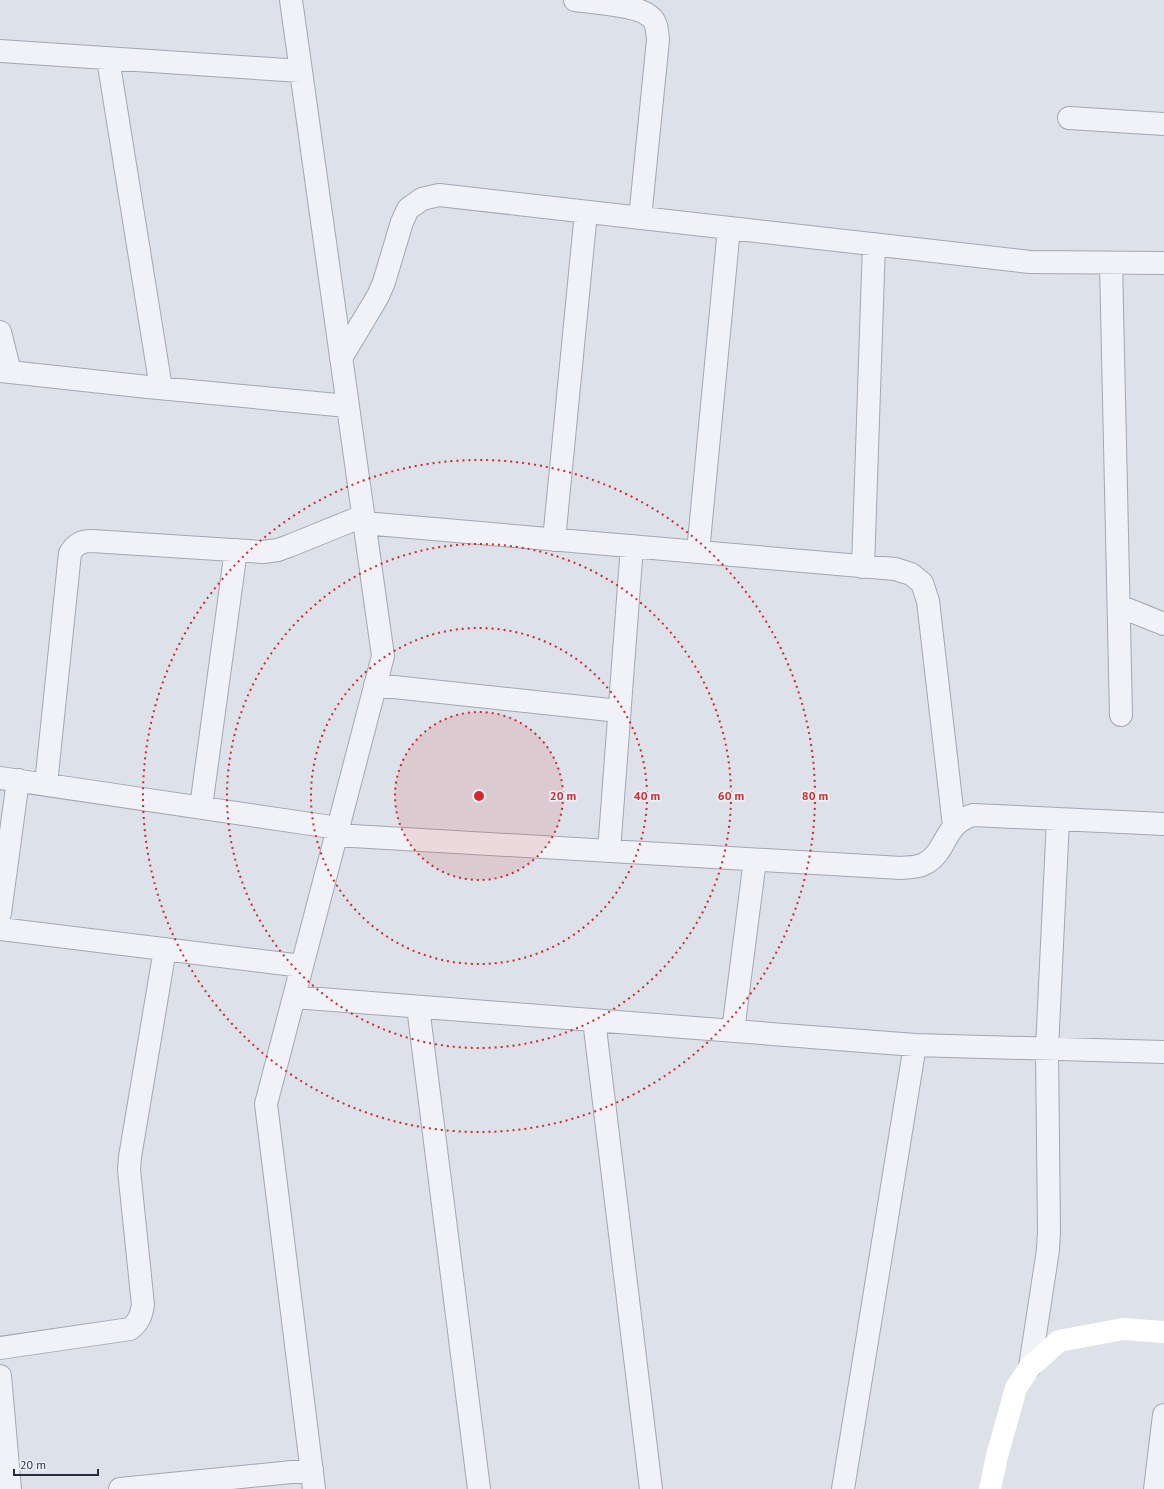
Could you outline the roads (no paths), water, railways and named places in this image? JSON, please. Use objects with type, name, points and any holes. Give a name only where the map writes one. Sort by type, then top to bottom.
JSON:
[{"type":"street","points":[[120,1489],[313,1480],[266,1104],[383,656],[291,0]]},
{"type":"street","points":[[575,0],[635,8],[649,15],[657,26],[658,40],[640,218]]},
{"type":"street","points":[[0,51],[301,71]]},
{"type":"street","points":[[108,58],[161,388]]},
{"type":"street","points":[[1069,118],[1164,124]]},
{"type":"street","points":[[341,358],[378,296],[384,282],[402,222],[408,209],[422,199],[439,195],[1030,262],[1164,263]]},
{"type":"street","points":[[554,540],[586,212]]},
{"type":"street","points":[[698,552],[729,228]]},
{"type":"street","points":[[863,567],[874,244]]},
{"type":"street","points":[[1111,263],[1122,715]]},
{"type":"street","points":[[0,332],[5,371],[348,406]]},
{"type":"street","points":[[46,784],[70,553],[75,545],[83,541],[92,541],[263,552],[278,550],[364,519],[554,540],[895,569],[911,574],[922,583],[928,601],[954,826]]},
{"type":"street","points":[[609,851],[632,546]]},
{"type":"street","points":[[201,807],[236,550]]},
{"type":"street","points":[[1119,606],[1164,624]]},
{"type":"street","points":[[375,685],[619,712]]},
{"type":"street","points":[[0,913],[9,779],[201,807],[337,832],[755,860],[914,867],[925,864],[935,856],[954,826],[962,818],[973,815],[1164,824]]},
{"type":"street","points":[[1030,1367],[1049,1238],[1047,1049],[1058,819]]},
{"type":"street","points":[[733,1031],[755,860]]},
{"type":"street","points":[[0,929],[302,966]]},
{"type":"street","points":[[0,1348],[130,1329],[137,1324],[142,1316],[143,1305],[129,1170],[165,949]]},
{"type":"street","points":[[294,997],[915,1045],[1164,1052]]},
{"type":"street","points":[[418,1007],[478,1489]]},
{"type":"street","points":[[594,1020],[651,1489]]},
{"type":"street","points":[[842,1489],[915,1045]]},
{"type":"street","points":[[990,1489],[997,1456],[1016,1388],[1030,1367],[1059,1342],[1123,1329],[1164,1332]]},
{"type":"street","points":[[0,1376],[10,1489]]},
{"type":"street","points":[[1155,1489],[1164,1415]]}]
